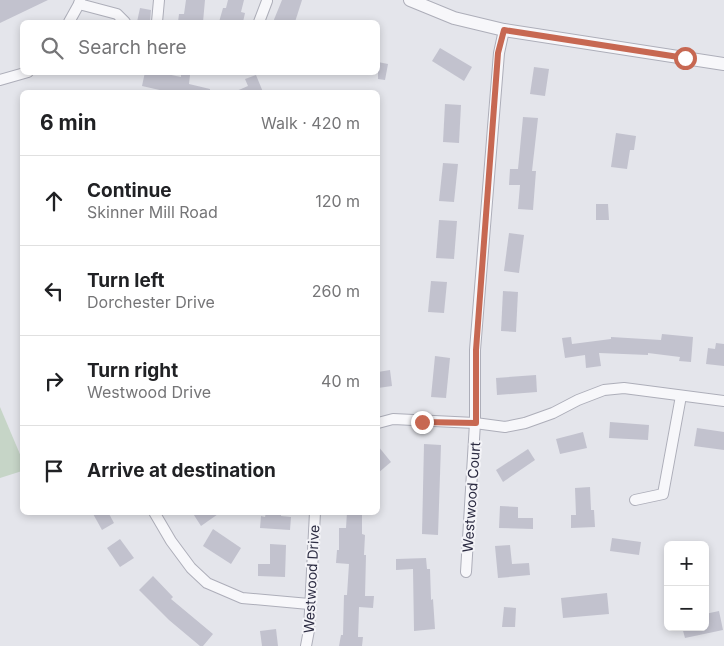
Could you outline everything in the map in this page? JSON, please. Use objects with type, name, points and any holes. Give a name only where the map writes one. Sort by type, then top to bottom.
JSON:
[{"type":"street","points":[[157,20],[159,0]]},
{"type":"street","points":[[410,0],[454,18],[504,30],[724,64]]},
{"type":"street","points":[[259,20],[266,1]]},
{"type":"street","points":[[70,20],[80,2],[117,14],[123,20]]},
{"type":"street","name":"Westwood Court","points":[[466,572],[476,423],[477,331],[498,53],[504,30]]},
{"type":"street","points":[[0,80],[20,74]]},
{"type":"street","points":[[380,422],[393,419],[505,426],[525,423],[553,413],[578,400],[604,390],[624,388],[724,401]]},
{"type":"street","points":[[635,500],[663,494],[681,396]]},
{"type":"street","points":[[156,515],[170,542],[191,568],[207,582],[242,598],[309,604]]},
{"type":"street","name":"Westwood Drive","points":[[306,646],[309,630],[314,515]]},
{"type":"green space","points":[[0,407],[20,454],[20,472],[0,478]]},
{"type":"building","points":[[0,0],[48,0],[0,23]]},
{"type":"building","points":[[186,0],[205,0],[203,20],[178,20],[179,14],[184,14]]},
{"type":"building","points":[[228,0],[244,0],[241,12],[245,13],[243,20],[220,20],[223,8],[226,8]]},
{"type":"building","points":[[282,0],[302,0],[296,20],[274,20]]},
{"type":"building","points":[[140,8],[151,10],[150,20],[137,20]]},
{"type":"building","points":[[440,48],[472,67],[464,81],[432,61]]},
{"type":"building","points":[[380,62],[388,64],[385,80],[378,79],[378,75],[380,75]]},
{"type":"building","points":[[534,67],[549,69],[545,96],[530,94]]},
{"type":"building","points":[[144,75],[181,77],[181,75],[190,75],[189,84],[210,90],[160,90],[142,86]]},
{"type":"building","points":[[256,75],[262,90],[239,90],[248,86],[245,79]]},
{"type":"building","points":[[445,104],[461,105],[459,143],[443,142]]},
{"type":"building","points":[[523,117],[538,118],[532,171],[536,171],[533,210],[518,209],[520,185],[509,185],[510,169],[518,169]]},
{"type":"building","points":[[616,133],[636,136],[634,150],[630,150],[627,169],[611,167]]},
{"type":"building","points":[[443,163],[458,164],[454,202],[439,201]]},
{"type":"building","points":[[596,204],[608,204],[609,220],[596,220]]},
{"type":"building","points":[[439,220],[457,221],[454,259],[436,258]]},
{"type":"building","points":[[509,233],[524,235],[519,273],[504,271]]},
{"type":"building","points":[[431,281],[447,282],[444,313],[428,312]]},
{"type":"building","points":[[503,291],[518,292],[516,332],[501,331]]},
{"type":"building","points":[[662,334],[693,337],[691,362],[679,361],[680,357],[648,353],[648,355],[599,353],[601,366],[586,368],[585,355],[565,358],[562,338],[571,337],[572,344],[611,339],[611,337],[661,340]]},
{"type":"building","points":[[716,343],[724,344],[724,366],[706,364],[708,348],[715,349]]},
{"type":"building","points":[[435,356],[450,358],[446,398],[431,397]]},
{"type":"building","points":[[390,370],[392,386],[380,388],[380,372]]},
{"type":"building","points":[[536,375],[537,392],[497,395],[496,378]]},
{"type":"building","points":[[610,422],[649,425],[648,440],[609,438]]},
{"type":"building","points":[[697,428],[724,432],[724,450],[694,446]]},
{"type":"building","points":[[583,432],[587,448],[560,454],[556,439]]},
{"type":"building","points":[[424,444],[441,445],[438,535],[422,534]]},
{"type":"building","points":[[380,448],[391,462],[380,471]]},
{"type":"building","points":[[528,449],[535,460],[503,482],[496,470]]},
{"type":"building","points":[[590,487],[591,510],[594,510],[595,527],[571,528],[571,515],[576,515],[575,488]]},
{"type":"building","points":[[500,506],[518,507],[518,518],[533,518],[533,529],[499,528]]},
{"type":"building","points":[[94,515],[110,515],[114,523],[102,530]]},
{"type":"building","points":[[194,515],[217,515],[201,526]]},
{"type":"building","points":[[265,515],[281,515],[291,517],[290,530],[260,528],[261,516],[265,517]]},
{"type":"building","points":[[347,515],[362,515],[362,534],[365,535],[364,555],[366,555],[365,596],[374,596],[373,608],[359,607],[358,637],[363,637],[362,646],[339,646],[341,635],[343,635],[344,595],[347,595],[349,564],[336,563],[337,550],[339,550],[339,528],[346,528]]},
{"type":"building","points":[[213,529],[241,548],[231,564],[203,546]]},
{"type":"building","points":[[612,538],[641,542],[639,555],[610,551]]},
{"type":"building","points":[[120,539],[134,558],[120,567],[107,548]]},
{"type":"building","points":[[270,544],[286,545],[285,577],[258,576],[258,564],[270,564]]},
{"type":"building","points":[[510,545],[512,564],[529,563],[530,575],[498,578],[495,546]]},
{"type":"building","points":[[426,558],[427,569],[430,569],[431,600],[433,599],[435,629],[414,631],[413,569],[396,570],[396,559]]},
{"type":"building","points":[[153,576],[173,597],[171,599],[213,634],[203,646],[200,646],[169,620],[139,590]]},
{"type":"building","points":[[607,593],[609,614],[563,618],[561,598]]},
{"type":"building","points":[[504,607],[516,608],[515,627],[502,627]]},
{"type":"building","points":[[719,611],[723,630],[685,638],[683,631],[709,631],[709,613]]},
{"type":"building","points":[[276,629],[278,646],[262,646],[260,631]]},
{"type":"route","points":[[422,422],[476,423],[476,350],[498,53],[504,30],[685,58]]}]
